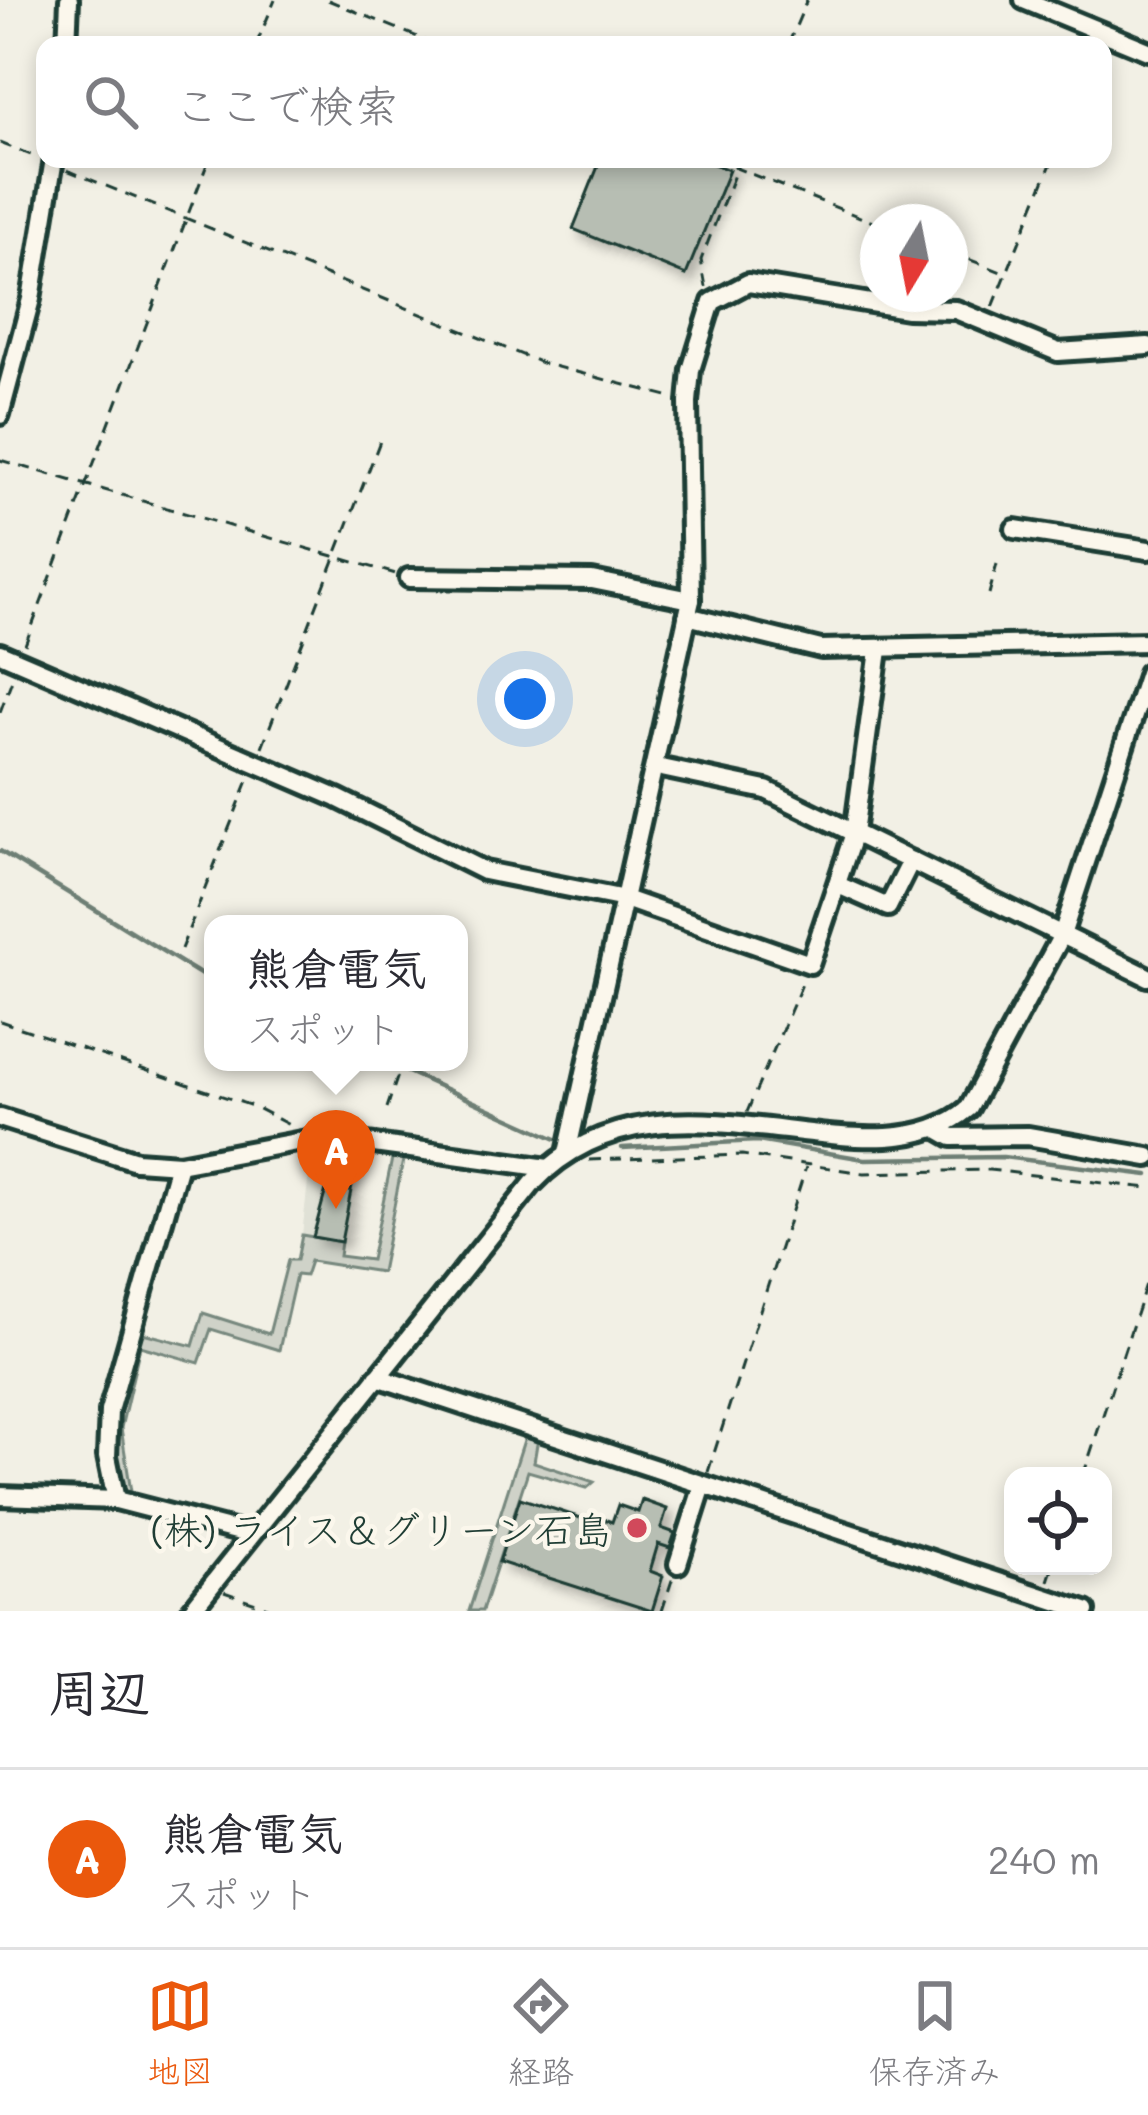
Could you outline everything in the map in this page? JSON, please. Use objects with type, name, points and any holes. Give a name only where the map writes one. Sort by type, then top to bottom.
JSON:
[{"type":"street","points":[[68,36],[70,0]]},
{"type":"street","points":[[1024,0],[1112,36]]},
{"type":"street","points":[[1112,36],[1148,51]]},
{"type":"street","points":[[0,415],[31,299],[53,168]]},
{"type":"street","points":[[572,1156],[689,608],[688,402],[691,370],[712,302],[736,287],[770,283],[907,309],[956,310],[1058,352],[1148,346]]},
{"type":"street","points":[[1016,529],[1148,550]]},
{"type":"street","points":[[409,578],[592,580],[821,649],[1113,638],[1148,642]]},
{"type":"street","points":[[0,652],[256,762],[484,871],[625,899],[810,964],[854,832],[879,650]]},
{"type":"street","points":[[202,1605],[248,1534],[548,1168],[621,1131],[742,1123],[895,1139],[938,1129],[979,1096],[1062,935],[1148,673]]},
{"type":"street","points":[[657,766],[766,790],[1148,977]]},
{"type":"street","points":[[838,885],[888,907],[911,861]]},
{"type":"street","points":[[0,1118],[110,1155],[179,1164],[301,1138],[348,1138],[548,1168]]},
{"type":"street","points":[[938,1129],[952,1137],[1028,1136],[1148,1157]]},
{"type":"street","points":[[116,1500],[107,1456],[109,1412],[179,1164]]},
{"type":"street","points":[[377,1377],[1086,1611]]},
{"type":"street","points":[[678,1564],[704,1485]]},
{"type":"street","points":[[0,1496],[116,1500],[248,1534]]},
{"type":"path","points":[[260,36],[275,0]]},
{"type":"path","points":[[328,0],[415,36]]},
{"type":"path","points":[[792,36],[807,0]]},
{"type":"path","points":[[0,143],[36,156]]},
{"type":"path","points":[[68,168],[542,363],[688,402]]},
{"type":"path","points":[[0,712],[205,168]]},
{"type":"path","points":[[986,324],[1049,168]]},
{"type":"path","points":[[712,302],[701,260],[736,169],[860,217]]},
{"type":"path","points":[[968,259],[1006,274]]},
{"type":"path","points":[[181,949],[380,441]]},
{"type":"path","points":[[0,460],[409,578]]},
{"type":"path","points":[[989,594],[998,564]]},
{"type":"path","points":[[742,1123],[810,964]]},
{"type":"path","points":[[0,1021],[255,1107],[285,1121],[301,1138]]},
{"type":"path","points":[[387,1108],[398,1071]]},
{"type":"path","points":[[572,1156],[634,1162],[742,1155],[896,1176],[1025,1172],[1148,1189]]},
{"type":"path","points":[[704,1485],[807,1164]]},
{"type":"path","points":[[1086,1467],[1148,1278]]},
{"type":"path","points":[[662,1611],[678,1564]]},
{"type":"path","points":[[202,1605],[227,1585]]},
{"type":"path","points":[[222,1591],[279,1611]]},
{"type":"shaded area","points":[[360,1139],[341,1242],[302,1235],[312,1146]]},
{"type":"shaded area","points":[[394,1149],[405,1150],[381,1272],[310,1261],[305,1276],[296,1275],[279,1350],[211,1329],[199,1363],[140,1346],[121,1428],[132,1498],[120,1496],[110,1434],[135,1331],[193,1346],[203,1313],[269,1334],[288,1260],[297,1260],[302,1235],[341,1242],[339,1256],[371,1260]]},
{"type":"shaded area","points":[[526,1434],[538,1438],[534,1462],[594,1482],[587,1488],[528,1471],[482,1611],[469,1611]]},
{"type":"building","points":[[597,168],[729,170],[686,275],[573,229]]},
{"type":"building","points":[[331,1171],[354,1175],[341,1242],[313,1237]]},
{"type":"building","points":[[520,1498],[602,1525],[604,1519],[612,1522],[618,1505],[638,1512],[642,1500],[667,1509],[661,1528],[675,1533],[670,1548],[658,1544],[650,1571],[663,1576],[652,1611],[499,1562]]},
{"type":"waterway","points":[[0,851],[204,976]]},
{"type":"waterway","points":[[406,1071],[556,1139]]},
{"type":"waterway","points":[[622,1148],[757,1141],[864,1159],[1003,1157],[1148,1175]]},
{"type":"place","name":"熊倉電気","points":[[336,1209]]},
{"type":"place","name":"(株) ライス＆グリーン石島","points":[[637,1528]]}]
